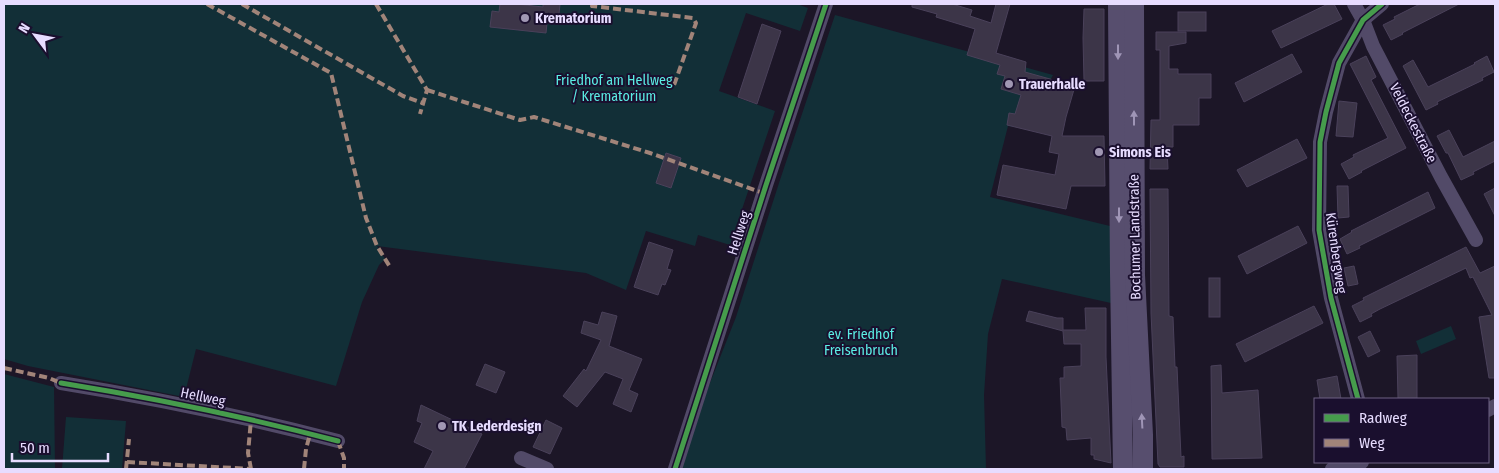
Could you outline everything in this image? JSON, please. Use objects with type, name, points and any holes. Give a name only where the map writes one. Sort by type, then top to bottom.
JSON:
[{"type":"main road","name":"Bochumer Landstraße","points":[[1118,4],[1124,469]]},
{"type":"main road","name":"Bochumer Landstraße","points":[[1134,4],[1135,275],[1143,469]]},
{"type":"street","name":"Hellweg","points":[[675,469],[826,4]]},
{"type":"street","name":"Veldeckestraße","points":[[1354,4],[1363,20],[1373,46],[1476,240]]},
{"type":"street","name":"Kürenbergweg","points":[[1358,398],[1331,298],[1319,230],[1320,142],[1339,63],[1363,20],[1382,4]]},
{"type":"street","name":"Hellweg","points":[[61,383],[191,406],[338,441]]},
{"type":"street","points":[[521,458],[547,469]]},
{"type":"street","points":[[1332,469],[1358,463]]},
{"type":"green space","name":"Friedhof am Hellweg / Krematorium","points":[[4,4],[797,4],[808,8],[800,31],[746,13],[719,91],[775,111],[730,245],[698,235],[695,246],[646,231],[626,290],[586,273],[377,246],[385,259],[379,265],[362,302],[336,386],[196,349],[184,397],[28,366],[4,359]]},
{"type":"green space","name":"ev. Friedhof Freisenbruch","points":[[835,15],[1053,75],[1025,128],[1008,126],[990,197],[1110,226],[1111,303],[1002,279],[988,334],[984,395],[986,469],[676,469],[736,317]]},
{"type":"green space","points":[[1451,326],[1456,339],[1421,354],[1416,341]]},
{"type":"green space","points":[[4,374],[54,387],[55,469],[4,469]]},
{"type":"green space","points":[[66,417],[126,421],[122,469],[62,469]]},
{"type":"building","name":"Krematorium","points":[[500,4],[543,7],[543,4],[560,4],[558,24],[547,23],[546,33],[490,27],[492,11],[499,12]]},
{"type":"building","points":[[912,4],[952,4],[972,10],[970,16],[991,23],[996,4],[1010,4],[996,53],[1026,62],[1025,72],[1075,86],[1062,136],[1104,136],[1105,186],[1071,186],[1066,209],[997,195],[1003,165],[1055,175],[1059,154],[1049,152],[1052,136],[1007,125],[1009,113],[1015,114],[1021,95],[1001,89],[1005,76],[997,74],[1000,65],[967,55],[975,29],[936,17],[937,14],[912,7]]},
{"type":"building","points":[[1328,4],[1334,4],[1342,19],[1281,48],[1272,31]]},
{"type":"building","points":[[1420,4],[1459,4],[1391,40],[1383,25],[1395,19],[1394,17]]},
{"type":"building","points":[[1084,9],[1104,9],[1104,81],[1084,81]]},
{"type":"building","points":[[1178,12],[1206,12],[1206,31],[1178,31]]},
{"type":"building","points":[[762,24],[781,31],[757,104],[738,97]]},
{"type":"building","points":[[1156,32],[1186,32],[1186,43],[1169,46],[1169,69],[1178,69],[1178,74],[1211,74],[1211,98],[1199,98],[1199,125],[1173,125],[1173,147],[1167,147],[1168,169],[1150,169],[1151,120],[1160,120],[1160,50],[1156,50]]},
{"type":"building","points":[[1292,54],[1302,72],[1244,102],[1235,83]]},
{"type":"building","points":[[1366,56],[1376,77],[1371,80],[1406,148],[1349,179],[1341,164],[1354,157],[1353,155],[1388,138],[1350,64]]},
{"type":"building","points":[[1487,56],[1494,72],[1482,78],[1483,80],[1437,102],[1438,104],[1426,110],[1403,66],[1413,60],[1428,87],[1475,64]]},
{"type":"building","points":[[1339,101],[1357,103],[1353,137],[1336,136]]},
{"type":"building","points":[[1449,130],[1463,157],[1495,141],[1495,161],[1461,180],[1448,153],[1446,153],[1437,136]]},
{"type":"building","points":[[1297,139],[1307,158],[1247,187],[1237,170]]},
{"type":"building","points":[[666,153],[681,158],[671,188],[656,183]]},
{"type":"building","points":[[1337,186],[1348,186],[1349,217],[1338,218]]},
{"type":"building","points":[[1495,188],[1495,216],[1484,194]]},
{"type":"building","points":[[1150,189],[1168,189],[1169,316],[1173,317],[1181,457],[1184,456],[1184,467],[1160,467],[1158,464],[1151,313]]},
{"type":"building","points":[[1428,192],[1435,208],[1359,246],[1360,248],[1347,254],[1340,239],[1351,231]]},
{"type":"building","points":[[1298,226],[1307,243],[1247,274],[1238,256]]},
{"type":"building","points":[[649,242],[673,250],[667,269],[671,270],[665,285],[662,284],[658,295],[634,287]]},
{"type":"building","points":[[1466,247],[1480,273],[1495,266],[1495,378],[1489,378],[1479,317],[1492,315],[1473,277],[1470,278],[1466,268],[1380,309],[1371,314],[1372,316],[1360,322],[1352,306],[1364,300],[1363,298]]},
{"type":"building","points":[[1354,266],[1358,284],[1348,286],[1344,268]]},
{"type":"building","points":[[1209,278],[1220,278],[1220,317],[1209,317]]},
{"type":"building","points":[[1314,306],[1323,323],[1245,362],[1236,344]]},
{"type":"building","points":[[1085,308],[1106,308],[1106,357],[1111,463],[1094,459],[1094,455],[1091,455],[1091,438],[1067,440],[1066,428],[1062,427],[1060,378],[1064,378],[1064,367],[1081,366],[1081,344],[1064,344],[1063,331],[1026,321],[1029,311],[1063,318],[1063,330],[1086,330]]},
{"type":"building","points":[[602,312],[617,316],[609,346],[642,359],[629,390],[638,394],[631,412],[613,404],[623,379],[605,372],[577,407],[563,396],[584,369],[586,371],[601,340],[581,333],[584,321],[598,325]]},
{"type":"building","points":[[1370,331],[1380,351],[1368,357],[1358,337]]},
{"type":"building","points":[[1417,355],[1417,398],[1398,398],[1397,356]]},
{"type":"building","points":[[485,364],[505,372],[496,393],[476,385]]},
{"type":"building","points":[[1221,365],[1222,393],[1258,390],[1262,458],[1212,459],[1211,366]]},
{"type":"building","points":[[1337,376],[1341,398],[1320,398],[1317,380]]},
{"type":"building","points":[[421,405],[482,434],[464,469],[424,469],[433,451],[414,442],[422,423],[417,421]]},
{"type":"building","points":[[546,420],[562,428],[550,454],[533,447]]},
{"type":"marked path","points":[[207,4],[331,73],[366,218],[377,246],[390,267]]},
{"type":"marked path","points":[[242,4],[403,96],[423,103]]},
{"type":"marked path","points":[[376,4],[427,90],[420,114]]},
{"type":"marked path","points":[[594,4],[592,6],[693,18],[696,23],[673,88]]},
{"type":"marked path","points":[[427,90],[520,120],[534,117],[650,153],[763,193]]},
{"type":"marked path","points":[[4,368],[49,378],[61,383]]},
{"type":"marked path","points":[[251,420],[248,453],[251,469]]},
{"type":"marked path","points":[[304,469],[310,434]]},
{"type":"marked path","points":[[126,469],[129,439]]},
{"type":"marked path","points":[[338,441],[344,458],[344,469]]},
{"type":"marked path","points":[[127,462],[251,469]]},
{"type":"cycle path","points":[[675,469],[826,4]]},
{"type":"cycle path","points":[[1358,398],[1331,298],[1319,230],[1320,142],[1339,63],[1363,20],[1382,4]]},
{"type":"cycle path","points":[[61,383],[200,409],[338,441]]},
{"type":"place","name":"Krematorium","points":[[525,18]]},
{"type":"place","name":"Trauerhalle","points":[[1009,84]]},
{"type":"place","name":"Simons Eis","points":[[1099,152]]},
{"type":"place","name":"TK Lederdesign","points":[[442,426]]}]
